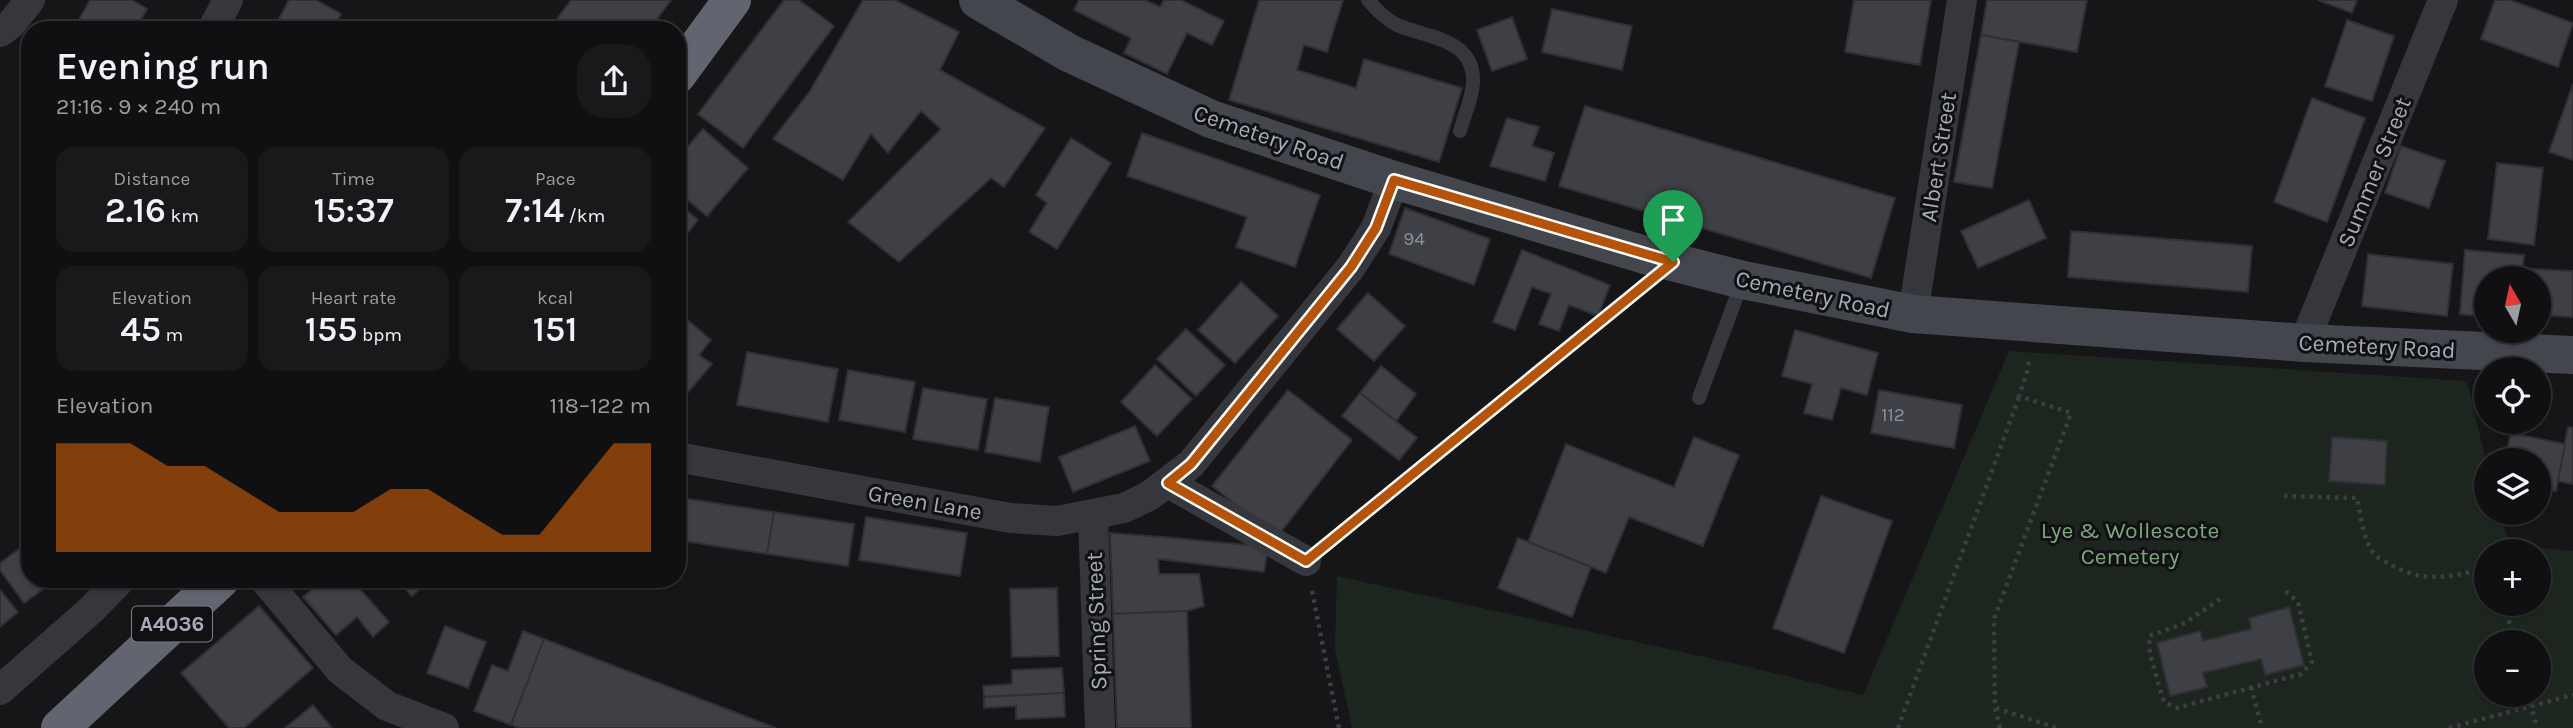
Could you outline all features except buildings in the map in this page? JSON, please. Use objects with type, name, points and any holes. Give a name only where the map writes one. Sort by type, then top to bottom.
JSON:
[{"type":"highway","points":[[686,63],[732,0]]},
{"type":"highway","name":"A4036","points":[[60,728],[211,588]]},
{"type":"street","points":[[0,32],[11,24],[30,0]]},
{"type":"street","points":[[217,21],[228,0]]},
{"type":"street","name":"Cemetery Road","points":[[978,0],[1069,53],[1211,119],[1394,180],[1743,280],[1913,314],[2304,343],[2573,355]]},
{"type":"street","name":"Albert Street","points":[[1913,314],[1962,0]]},
{"type":"street","name":"Summer Street","points":[[2304,343],[2443,0]]},
{"type":"street","name":"Green Lane","points":[[686,459],[1010,518],[1057,521],[1124,508],[1149,496],[1191,464],[1351,267],[1376,228],[1394,180]]},
{"type":"street","points":[[1168,483],[1306,561]]},
{"type":"street","name":"Spring Street","points":[[1093,515],[1100,728]]},
{"type":"street","points":[[0,690],[112,588]]},
{"type":"street","points":[[272,588],[340,670],[387,706],[444,728]]},
{"type":"lane","points":[[1368,0],[1382,16],[1456,45],[1464,54],[1471,69],[1473,84],[1460,131]]},
{"type":"lane","points":[[1699,398],[1743,280]]},
{"type":"path","points":[[1339,728],[1306,561],[1673,262]]},
{"type":"path","points":[[1898,728],[2028,372],[2029,349]]},
{"type":"path","points":[[2000,728],[1995,708],[1994,619],[2071,413],[2019,396]]},
{"type":"path","points":[[2284,496],[2357,498],[2364,533],[2376,556],[2397,568],[2421,577],[2457,576],[2474,571]]},
{"type":"path","points":[[2220,599],[2185,623],[2149,636],[2150,655],[2164,702],[2177,708],[2301,674],[2312,662],[2298,602],[2283,589]]},
{"type":"path","points":[[2251,687],[2262,728]]},
{"type":"path","points":[[2551,701],[2573,695]]},
{"type":"path","points":[[2449,728],[2528,707]]},
{"type":"path","points":[[2532,707],[2537,728]]},
{"type":"path","points":[[1995,708],[2057,728]]},
{"type":"green space","name":"Lye & Wollescote Cemetery","points":[[2009,351],[2467,381],[2474,410],[2474,434],[2480,434],[2483,448],[2474,448],[2474,525],[2503,525],[2508,539],[2474,539],[2474,616],[2551,616],[2551,549],[2573,551],[2573,728],[1352,728],[1335,650],[1337,576],[1741,665],[1863,695]]},
{"type":"route","points":[[1394,180],[1673,262],[1306,561],[1168,483],[1191,464],[1351,267],[1376,228],[1394,180]]}]
